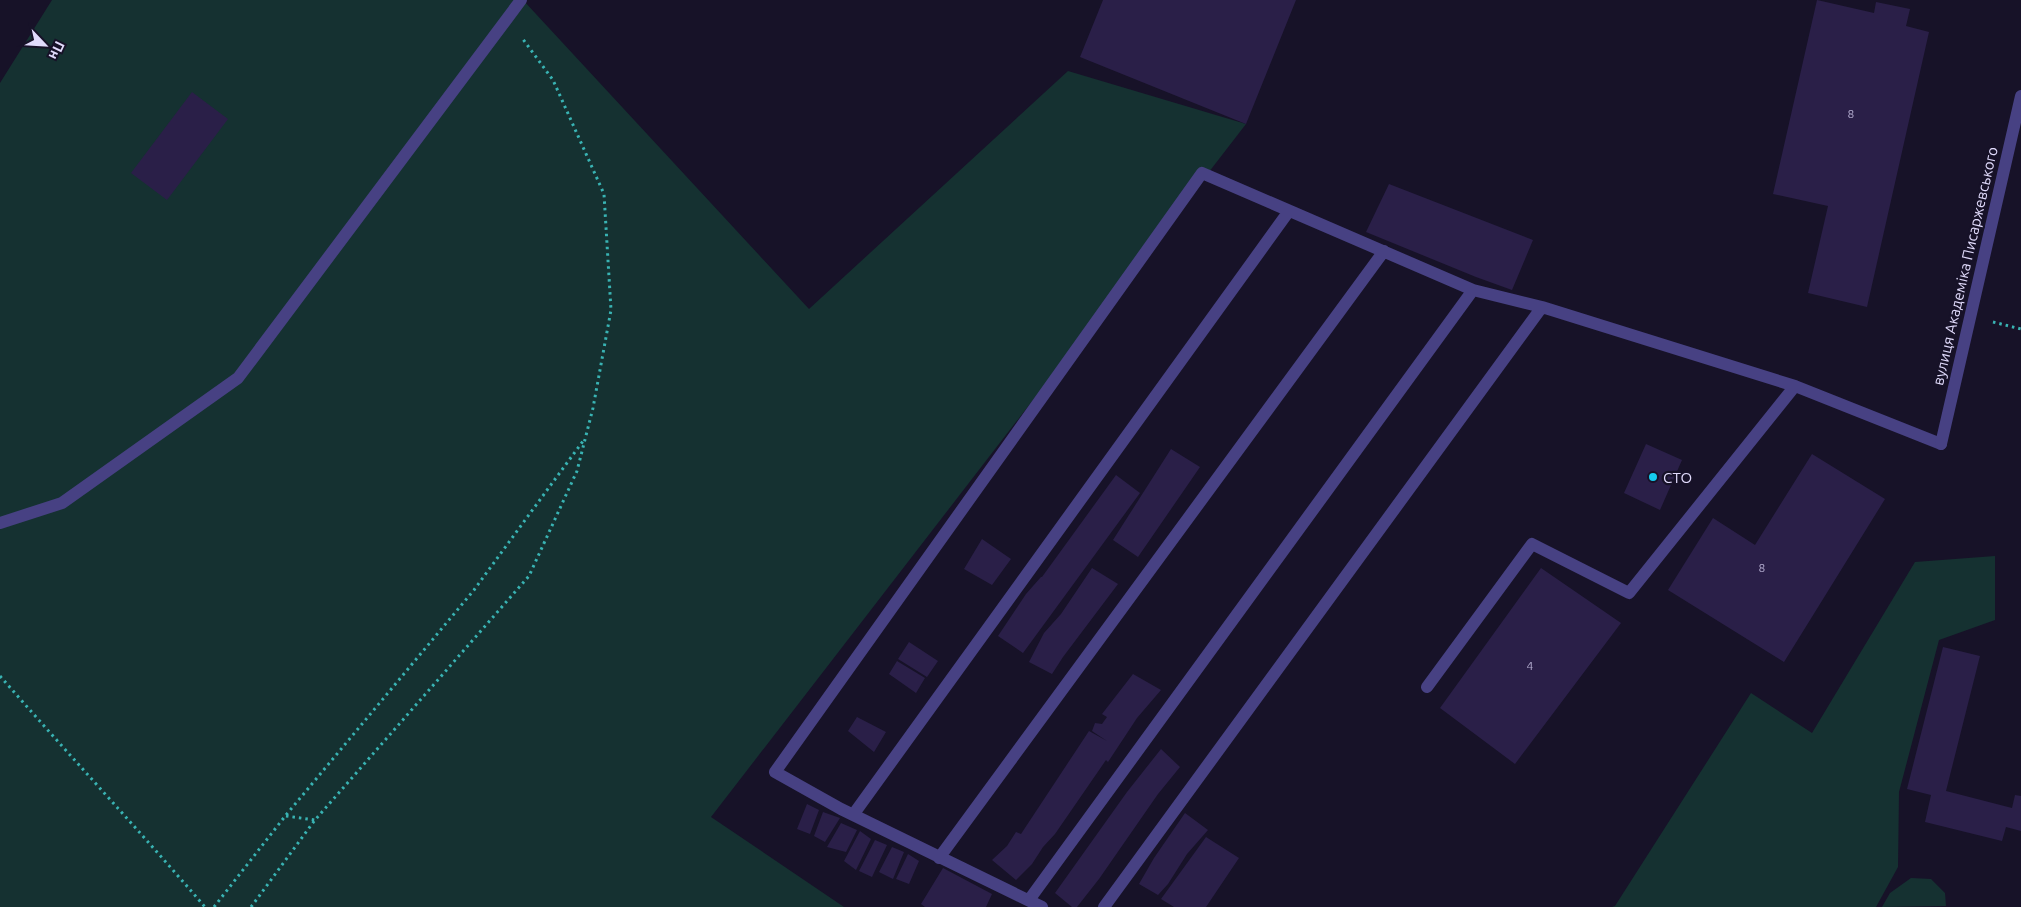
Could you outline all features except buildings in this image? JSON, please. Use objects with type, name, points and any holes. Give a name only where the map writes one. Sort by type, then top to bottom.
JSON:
[{"type":"street","points":[[0,523],[62,503],[238,378],[520,0]]},
{"type":"street","name":"вулиця Академіка Писаржевського","points":[[1795,386],[1941,444],[2021,96]]},
{"type":"street","points":[[1042,907],[853,815],[775,772],[1202,173],[1473,290],[1542,307],[1795,386],[1629,593],[1532,544],[1427,687]]},
{"type":"street","points":[[853,815],[1290,211]]},
{"type":"street","points":[[940,858],[1384,251]]},
{"type":"street","points":[[1029,900],[1473,290]]},
{"type":"street","points":[[1104,907],[1542,307]]},
{"type":"path","points":[[251,907],[315,820],[529,576],[577,471],[610,310],[604,194],[553,80],[506,18]]},
{"type":"path","points":[[1970,316],[2021,329]]},
{"type":"path","points":[[214,907],[286,816],[474,590],[585,439]]},
{"type":"path","points":[[0,676],[65,751],[148,839],[206,907]]},
{"type":"path","points":[[286,816],[315,820]]},
{"type":"green space","points":[[52,0],[523,0],[809,309],[1068,71],[1246,124],[711,817],[844,907],[0,907],[0,83]]},
{"type":"green space","points":[[1995,556],[1995,620],[1939,640],[1899,792],[1898,867],[1876,907],[1612,907],[1615,906],[1751,693],[1812,733],[1915,562]]},
{"type":"green space","points":[[1911,878],[1931,879],[1945,893],[1946,906],[1882,907],[1890,893]]},
{"type":"place","name":"СТО","points":[[1653,477]]}]
